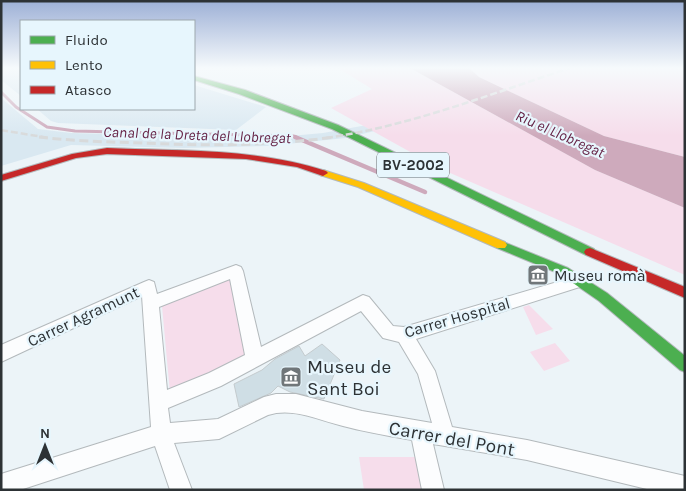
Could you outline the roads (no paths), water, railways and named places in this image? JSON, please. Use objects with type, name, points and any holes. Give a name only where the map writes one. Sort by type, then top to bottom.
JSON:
[{"type":"street","name":"BV-2002","points":[[242,91],[305,114],[561,238],[685,293]]},
{"type":"street","points":[[1,178],[75,156],[107,151],[246,156],[279,160],[352,181],[530,255],[581,281],[603,297],[685,366]]},
{"type":"street","points":[[181,490],[152,437],[160,400],[152,303],[236,271],[255,359]]},
{"type":"street","name":"Carrer Hospital","points":[[160,400],[215,380],[363,302],[389,332],[404,335],[581,281]]},
{"type":"street","name":"Carrer Agramunt","points":[[1,354],[43,333],[149,286],[152,303]]},
{"type":"street","points":[[404,335],[426,371],[445,436]]},
{"type":"street","name":"Carrer del Pont","points":[[152,437],[223,428],[264,407],[286,402],[296,403],[357,421],[482,442],[685,486]]},
{"type":"street","points":[[421,433],[434,490]]},
{"type":"street","points":[[1,485],[152,437]]},
{"type":"water","name":"Riu el Llobregat","points":[[452,91],[508,91],[604,136],[685,157],[685,208],[595,170]]},
{"type":"waterway","name":"Canal de la Dreta del Llobregat","points":[[1,92],[20,110]]},
{"type":"waterway","name":"Canal de la Dreta del Llobregat","points":[[21,110],[47,127],[75,131],[293,136],[298,138]]},
{"type":"waterway","name":"Canal de la Dreta del Llobregat","points":[[295,137],[425,192]]},
{"type":"railway","points":[[326,138],[388,126],[501,91]]},
{"type":"railway","points":[[1,130],[46,138]]},
{"type":"railway","points":[[39,137],[46,138]]},
{"type":"railway","points":[[326,138],[334,137]]},
{"type":"railway","points":[[46,138],[104,142],[215,145],[263,144],[326,138]]},
{"type":"place","name":"Museu romà","points":[[538,275]]},
{"type":"place","name":"Museu de Sant Boi","points":[[291,377]]}]
